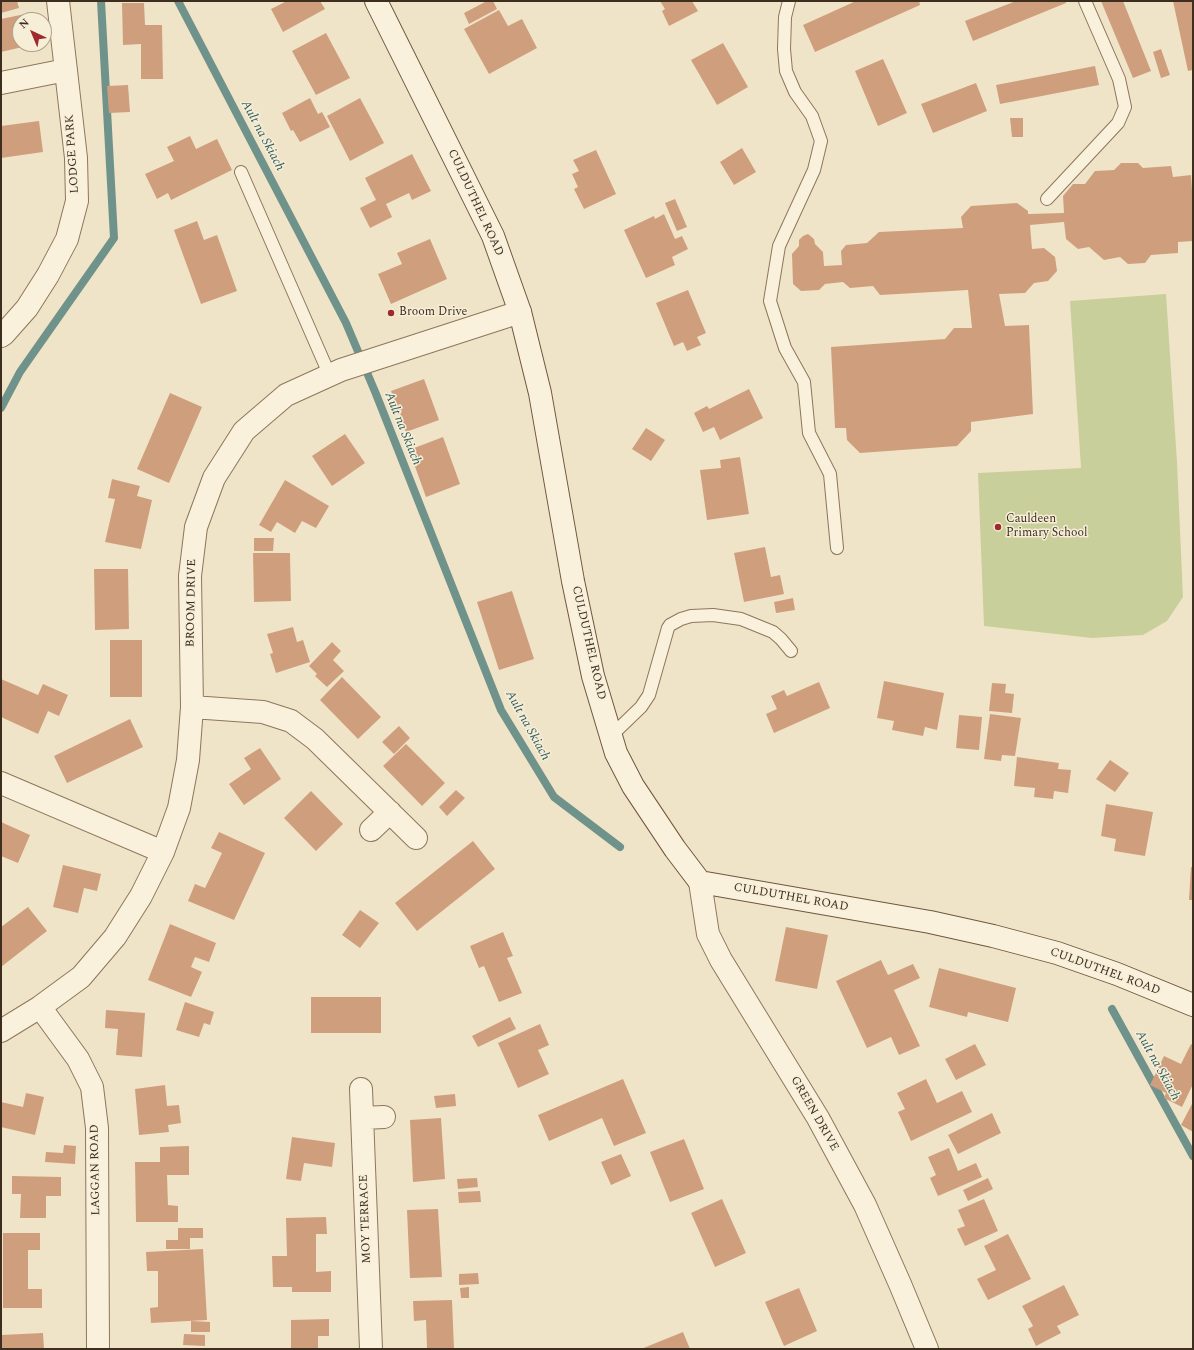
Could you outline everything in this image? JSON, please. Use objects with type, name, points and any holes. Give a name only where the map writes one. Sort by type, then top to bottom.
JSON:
[{"type":"street","name":"LODGE PARK","points":[[1,336],[26,308],[48,275],[67,239],[77,201],[76,158],[58,1]]},
{"type":"street","name":"CULDUTHEL ROAD","points":[[376,1],[493,236],[520,312],[540,393],[593,676],[616,753],[633,786],[674,849],[700,882],[930,922],[993,936],[1064,955],[1193,1005]]},
{"type":"street","points":[[1,83],[66,70]]},
{"type":"street","name":"BROOM DRIVE","points":[[1,1031],[40,1007],[81,977],[115,937],[140,896],[163,852],[179,808],[188,760],[192,707],[190,576],[196,527],[214,478],[244,431],[286,395],[336,373],[378,357],[520,312]]},
{"type":"street","points":[[192,707],[263,712],[291,721],[315,739],[416,838]]},
{"type":"street","points":[[1,783],[163,852]]},
{"type":"street","points":[[371,830],[390,812]]},
{"type":"street","name":"GREEN DRIVE","points":[[700,882],[708,934],[721,960],[818,1118],[865,1205],[900,1284],[926,1349]]},
{"type":"street","name":"LAGGAN ROAD","points":[[40,1007],[78,1060],[92,1087],[97,1128],[98,1349]]},
{"type":"street","name":"MOY TERRACE","points":[[361,1089],[372,1349]]},
{"type":"street","points":[[363,1118],[384,1117]]},
{"type":"lane","points":[[789,1],[784,25],[786,71],[795,92],[812,116],[821,141],[814,170],[779,246],[770,301],[785,348],[804,382],[809,433],[830,474],[837,548]]},
{"type":"lane","points":[[1047,199],[1118,123],[1125,108],[1118,79],[1085,1]]},
{"type":"lane","points":[[241,172],[336,373]]},
{"type":"lane","points":[[611,736],[642,707],[649,695],[668,628],[670,625],[681,619],[691,616],[713,615],[740,619],[773,632],[791,651]]},
{"type":"green space","points":[[1166,294],[1177,462],[1183,597],[1167,621],[1143,635],[1092,638],[984,626],[978,473],[1081,468],[1070,301]]},
{"type":"building","points":[[1,1],[17,1],[19,8],[1,13]]},
{"type":"building","points":[[287,1],[320,1],[325,9],[283,32],[271,9]]},
{"type":"building","points":[[487,1],[493,1],[497,9],[469,24],[464,13]]},
{"type":"building","points":[[660,1],[692,1],[698,11],[669,26],[662,11],[665,9]]},
{"type":"building","points":[[856,1],[919,1],[920,5],[815,52],[803,25]]},
{"type":"building","points":[[1016,1],[1066,1],[1066,3],[973,41],[965,21]]},
{"type":"building","points":[[1101,1],[1123,1],[1151,71],[1133,78]]},
{"type":"building","points":[[1173,1],[1193,1],[1193,70],[1188,71]]},
{"type":"building","points":[[122,3],[144,3],[145,25],[162,25],[163,79],[141,79],[141,44],[123,45]]},
{"type":"building","points":[[499,10],[508,26],[522,19],[537,48],[489,74],[464,29]]},
{"type":"building","points":[[12,17],[12,49],[1,52],[1,19]]},
{"type":"building","points":[[326,33],[350,78],[316,95],[292,51]]},
{"type":"building","points":[[723,43],[748,87],[717,105],[691,60]]},
{"type":"building","points":[[1161,49],[1170,75],[1161,78],[1153,52]]},
{"type":"building","points":[[883,59],[907,113],[878,126],[855,71]]},
{"type":"building","points":[[1095,66],[1099,85],[1000,104],[996,85]]},
{"type":"building","points":[[976,83],[987,111],[933,133],[921,104]]},
{"type":"building","points":[[128,85],[130,112],[109,113],[107,86]]},
{"type":"building","points":[[310,98],[318,114],[322,112],[330,127],[300,142],[293,130],[291,131],[282,113]]},
{"type":"building","points":[[360,98],[384,143],[350,161],[327,116]]},
{"type":"building","points":[[1010,118],[1023,118],[1023,137],[1012,137]]},
{"type":"building","points":[[39,121],[43,152],[1,158],[1,126]]},
{"type":"building","points":[[190,136],[196,149],[217,139],[232,170],[171,200],[168,193],[157,199],[145,174],[174,161],[167,147]]},
{"type":"building","points":[[742,148],[756,172],[734,185],[720,162]]},
{"type":"building","points":[[596,150],[616,194],[584,209],[574,189],[578,187],[572,174],[579,171],[573,160]]},
{"type":"building","points":[[412,154],[431,191],[412,200],[409,193],[386,204],[392,217],[370,228],[360,208],[376,200],[365,178]]},
{"type":"building","points":[[1121,163],[1138,163],[1143,168],[1171,166],[1173,177],[1191,175],[1193,241],[1178,242],[1178,253],[1151,255],[1145,263],[1128,264],[1120,257],[1104,260],[1089,247],[1078,249],[1066,239],[1064,222],[1030,225],[1032,249],[1044,248],[1055,257],[1057,271],[1048,281],[1034,283],[1025,293],[999,294],[1005,326],[1029,325],[1033,414],[971,422],[971,431],[957,446],[860,453],[847,440],[846,428],[835,428],[831,347],[945,339],[954,328],[972,328],[968,290],[880,295],[873,286],[850,288],[843,282],[825,284],[819,290],[801,291],[793,284],[792,254],[799,246],[799,240],[808,234],[814,239],[815,244],[823,252],[824,266],[842,265],[841,251],[846,245],[867,243],[879,232],[963,228],[961,217],[971,206],[1017,203],[1028,211],[1028,214],[1064,213],[1063,196],[1073,184],[1085,184],[1095,171],[1114,170]]},
{"type":"building","points":[[675,199],[687,227],[677,231],[665,203]]},
{"type":"building","points":[[664,214],[675,239],[682,236],[688,249],[672,257],[675,265],[646,278],[624,230],[654,216],[655,219]]},
{"type":"building","points":[[197,221],[204,240],[217,235],[237,291],[201,304],[174,230]]},
{"type":"building","points":[[430,239],[447,279],[391,304],[378,274],[402,264],[397,253]]},
{"type":"building","points":[[688,290],[706,333],[697,337],[701,345],[687,351],[683,342],[674,346],[656,303]]},
{"type":"building","points":[[424,379],[439,420],[406,432],[391,391]]},
{"type":"building","points":[[749,389],[763,418],[720,440],[714,427],[703,432],[694,413],[707,406],[709,409]]},
{"type":"building","points":[[170,393],[202,407],[169,483],[137,469]]},
{"type":"building","points":[[646,428],[665,440],[651,461],[632,449]]},
{"type":"building","points":[[345,434],[365,463],[332,486],[312,456]]},
{"type":"building","points":[[443,437],[460,484],[426,497],[409,450]]},
{"type":"building","points":[[740,457],[749,514],[707,520],[700,470],[721,468],[720,460]]},
{"type":"building","points":[[112,479],[140,486],[137,496],[152,500],[141,549],[105,542],[115,499],[108,498]]},
{"type":"building","points":[[285,480],[329,506],[316,528],[302,521],[295,533],[277,522],[271,532],[259,525]]},
{"type":"building","points":[[254,538],[274,538],[273,551],[254,551]]},
{"type":"building","points":[[765,547],[771,577],[780,575],[784,594],[744,602],[734,553]]},
{"type":"building","points":[[253,553],[290,553],[291,601],[254,602]]},
{"type":"building","points":[[94,569],[128,569],[129,629],[95,630]]},
{"type":"building","points":[[512,591],[534,659],[499,670],[477,602]]},
{"type":"building","points":[[793,598],[795,610],[776,613],[774,602]]},
{"type":"building","points":[[293,627],[297,642],[303,640],[310,662],[276,673],[270,654],[273,653],[267,634]]},
{"type":"building","points":[[110,640],[142,640],[142,697],[110,697]]},
{"type":"building","points":[[332,642],[341,651],[333,660],[344,671],[327,687],[315,676],[317,674],[309,666]]},
{"type":"building","points":[[342,677],[381,717],[358,739],[320,700]]},
{"type":"building","points":[[1,679],[38,695],[43,684],[68,695],[59,716],[48,711],[38,734],[1,717]]},
{"type":"building","points":[[884,681],[944,693],[937,730],[925,727],[923,736],[892,730],[894,721],[877,718]]},
{"type":"building","points":[[819,682],[830,708],[774,733],[766,714],[777,709],[771,696],[784,690],[787,696]]},
{"type":"building","points":[[992,683],[1006,684],[1005,693],[1014,694],[1012,713],[989,711]]},
{"type":"building","points":[[990,714],[1021,718],[1015,756],[1002,755],[1001,761],[984,759]]},
{"type":"building","points":[[959,715],[982,717],[979,750],[956,748]]},
{"type":"building","points":[[130,719],[143,747],[67,783],[54,756]]},
{"type":"building","points":[[399,726],[410,738],[394,754],[382,742]]},
{"type":"building","points":[[406,744],[445,783],[422,806],[383,766]]},
{"type":"building","points":[[260,748],[281,779],[244,805],[229,784],[251,769],[244,758]]},
{"type":"building","points":[[1017,757],[1059,763],[1058,769],[1071,770],[1068,793],[1054,791],[1053,799],[1034,797],[1035,788],[1014,786]]},
{"type":"building","points":[[1110,760],[1129,773],[1115,792],[1096,779]]},
{"type":"building","points":[[456,790],[465,798],[447,816],[439,807]]},
{"type":"building","points":[[311,791],[343,824],[316,851],[284,818]]},
{"type":"building","points":[[1106,804],[1153,812],[1145,856],[1114,851],[1116,839],[1101,836]]},
{"type":"building","points":[[1,822],[30,835],[18,863],[1,856]]},
{"type":"building","points":[[219,832],[265,853],[234,920],[188,901],[195,884],[205,888],[222,853],[211,848]]},
{"type":"building","points":[[473,841],[495,869],[417,931],[395,903]]},
{"type":"building","points":[[63,865],[101,874],[97,891],[84,888],[78,913],[53,907]]},
{"type":"building","points":[[1191,867],[1193,867],[1193,900],[1189,900]]},
{"type":"building","points":[[28,907],[47,931],[1,967],[1,927]]},
{"type":"building","points":[[360,910],[379,923],[360,948],[342,935]]},
{"type":"building","points":[[170,924],[216,943],[209,962],[195,957],[191,967],[202,972],[191,997],[148,980]]},
{"type":"building","points":[[786,927],[828,935],[817,989],[775,981]]},
{"type":"building","points":[[503,932],[513,956],[507,958],[522,993],[499,1002],[484,966],[479,968],[470,946]]},
{"type":"building","points":[[881,960],[888,975],[913,964],[920,978],[894,990],[920,1046],[899,1055],[891,1037],[867,1048],[836,981]]},
{"type":"building","points":[[939,968],[1016,988],[1008,1022],[968,1012],[967,1017],[929,1007]]},
{"type":"building","points":[[311,997],[381,997],[381,1033],[311,1033]]},
{"type":"building","points":[[185,1002],[214,1012],[210,1025],[204,1023],[199,1037],[176,1030]]},
{"type":"building","points":[[106,1010],[145,1013],[142,1057],[116,1055],[118,1029],[105,1028]]},
{"type":"building","points":[[510,1017],[516,1029],[478,1047],[472,1036]]},
{"type":"building","points":[[540,1024],[549,1045],[538,1050],[549,1074],[518,1088],[498,1043]]},
{"type":"building","points":[[975,1044],[986,1065],[956,1080],[945,1059]]},
{"type":"building","points":[[1191,1044],[1193,1045],[1193,1084],[1182,1107],[1164,1098],[1166,1093],[1150,1085],[1164,1056],[1181,1064]]},
{"type":"building","points":[[623,1079],[646,1133],[614,1146],[602,1118],[549,1141],[538,1115]]},
{"type":"building","points":[[926,1079],[937,1103],[962,1091],[972,1112],[911,1141],[898,1112],[905,1109],[897,1093]]},
{"type":"building","points":[[165,1085],[167,1106],[179,1105],[181,1123],[168,1125],[169,1132],[139,1135],[135,1089]]},
{"type":"building","points":[[26,1093],[44,1097],[35,1135],[1,1127],[1,1102],[23,1107]]},
{"type":"building","points":[[455,1094],[456,1106],[436,1108],[434,1096]]},
{"type":"building","points":[[1193,1102],[1193,1132],[1181,1125]]},
{"type":"building","points":[[992,1113],[1001,1133],[958,1154],[948,1135]]},
{"type":"building","points":[[441,1118],[445,1179],[413,1182],[410,1120]]},
{"type":"building","points":[[292,1137],[335,1143],[332,1167],[304,1163],[301,1181],[286,1179]]},
{"type":"building","points":[[684,1139],[704,1189],[670,1202],[650,1152]]},
{"type":"building","points":[[64,1145],[76,1146],[75,1164],[45,1162],[46,1152],[63,1153]]},
{"type":"building","points":[[189,1146],[189,1175],[167,1175],[168,1205],[178,1206],[178,1222],[136,1222],[135,1162],[160,1162],[160,1147]]},
{"type":"building","points":[[949,1148],[958,1171],[976,1163],[982,1177],[938,1196],[930,1178],[936,1175],[928,1157]]},
{"type":"building","points":[[621,1154],[631,1176],[611,1185],[601,1162]]},
{"type":"building","points":[[12,1176],[61,1177],[61,1196],[46,1196],[46,1218],[20,1218],[21,1194],[12,1194]]},
{"type":"building","points":[[477,1178],[478,1187],[458,1189],[457,1179]]},
{"type":"building","points":[[988,1178],[993,1189],[968,1201],[963,1190]]},
{"type":"building","points":[[480,1191],[481,1202],[459,1203],[458,1192]]},
{"type":"building","points":[[722,1199],[746,1253],[715,1267],[691,1213]]},
{"type":"building","points":[[984,1199],[998,1231],[965,1246],[957,1229],[965,1226],[958,1210]]},
{"type":"building","points":[[438,1209],[442,1277],[410,1278],[407,1210]]},
{"type":"building","points":[[326,1217],[327,1234],[316,1234],[316,1272],[331,1271],[331,1292],[292,1292],[292,1287],[273,1287],[272,1256],[287,1256],[286,1218]]},
{"type":"building","points":[[178,1228],[203,1228],[203,1238],[190,1238],[190,1249],[166,1249],[166,1240],[178,1240]]},
{"type":"building","points":[[3,1233],[40,1233],[40,1250],[28,1250],[28,1289],[42,1289],[42,1308],[3,1308]]},
{"type":"building","points":[[1008,1234],[1031,1279],[988,1300],[977,1279],[996,1270],[984,1246]]},
{"type":"building","points":[[203,1249],[207,1320],[151,1323],[150,1308],[158,1307],[158,1271],[147,1271],[146,1252]]},
{"type":"building","points":[[478,1273],[479,1284],[459,1285],[459,1274]]},
{"type":"building","points":[[1064,1285],[1079,1315],[1057,1326],[1061,1333],[1036,1346],[1028,1329],[1033,1326],[1022,1306]]},
{"type":"building","points":[[469,1287],[469,1298],[461,1298],[460,1288]]},
{"type":"building","points":[[799,1288],[817,1331],[784,1346],[765,1302]]},
{"type":"building","points":[[452,1300],[454,1349],[427,1349],[426,1320],[414,1321],[413,1301]]},
{"type":"building","points":[[329,1319],[329,1336],[318,1336],[318,1349],[291,1349],[291,1320]]},
{"type":"building","points":[[191,1321],[210,1322],[210,1332],[191,1332]]},
{"type":"building","points":[[683,1332],[690,1349],[641,1349]]},
{"type":"building","points":[[43,1333],[44,1349],[1,1349],[1,1335]]},
{"type":"building","points":[[184,1334],[205,1335],[205,1346],[183,1345]]},
{"type":"waterway","points":[[1,408],[20,372],[114,238],[101,1]]},
{"type":"waterway","name":"Ault na Skiach","points":[[178,1],[346,323],[376,394],[501,710],[554,797],[620,847]]},
{"type":"waterway","name":"Ault na Skiach","points":[[1112,1009],[1193,1156]]},
{"type":"place","name":"Broom Drive","points":[[391,313]]},
{"type":"place","name":"Cauldeen Primary School","points":[[998,527]]}]
